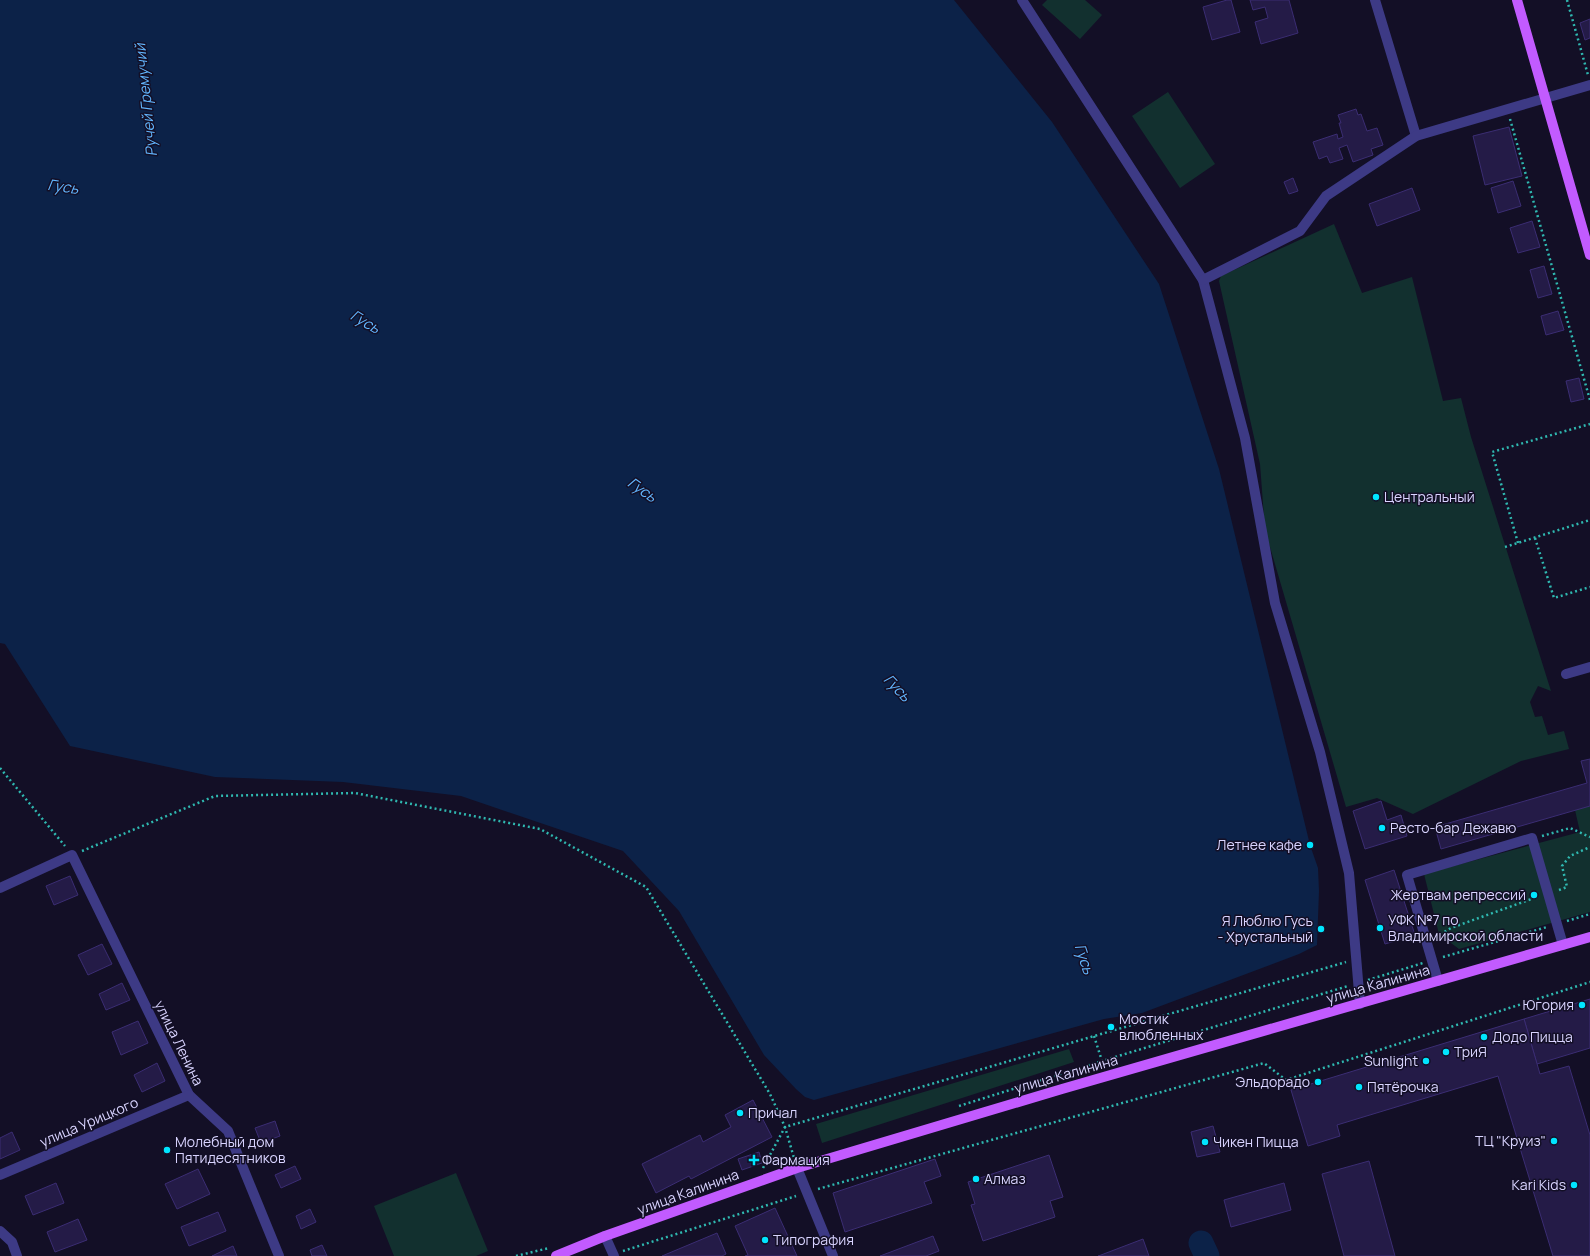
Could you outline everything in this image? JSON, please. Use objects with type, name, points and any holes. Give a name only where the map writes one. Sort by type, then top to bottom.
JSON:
[{"type":"main road","points":[[1517,0],[1590,255]]},
{"type":"main road","name":"улица Калинина","points":[[556,1256],[605,1236],[797,1168],[1062,1089],[1590,937]]},
{"type":"street","points":[[1022,0],[1203,280],[1245,438],[1275,603],[1320,752],[1349,873],[1360,1004]]},
{"type":"street","points":[[1375,0],[1416,136]]},
{"type":"street","points":[[1203,280],[1300,231],[1326,196],[1416,136],[1590,85]]},
{"type":"street","points":[[1566,674],[1590,666]]},
{"type":"street","points":[[1438,981],[1407,875],[1532,838],[1553,892],[1557,924],[1563,945]]},
{"type":"street","points":[[0,888],[72,855]]},
{"type":"street","name":"улица Ленина","points":[[72,855],[189,1095],[228,1131],[279,1256]]},
{"type":"street","name":"улица Урицкого","points":[[0,1175],[189,1095]]},
{"type":"street","points":[[797,1168],[833,1256]]},
{"type":"street","points":[[0,1231],[12,1242],[17,1256]]},
{"type":"street","points":[[605,1236],[614,1255]]},
{"type":"path","points":[[1567,0],[1590,81]]},
{"type":"path","points":[[1508,110],[1590,400]]},
{"type":"path","points":[[1518,543],[1492,452],[1590,424]]},
{"type":"path","points":[[1506,547],[1590,520]]},
{"type":"path","points":[[1535,538],[1554,598],[1590,587]]},
{"type":"path","points":[[0,768],[72,855],[215,796],[355,793],[540,829],[646,887],[770,1094],[785,1127],[797,1168]]},
{"type":"path","points":[[1532,838],[1570,828],[1590,837]]},
{"type":"path","points":[[1427,942],[1451,928],[1567,887],[1562,866],[1570,856],[1590,847]]},
{"type":"path","points":[[1094,1036],[1102,1061],[1432,960],[1590,914]]},
{"type":"path","points":[[785,1127],[1357,959]]},
{"type":"path","points":[[614,1255],[807,1192],[1264,1063],[1286,1080],[1590,982]]},
{"type":"green space","points":[[1047,0],[1085,0],[1102,15],[1080,39],[1042,5]]},
{"type":"green space","points":[[1168,92],[1215,164],[1180,188],[1132,116]]},
{"type":"green space","name":"Центральный","points":[[1334,224],[1362,293],[1412,277],[1443,401],[1461,398],[1471,437],[1551,691],[1538,686],[1530,702],[1535,717],[1542,716],[1548,735],[1564,731],[1569,749],[1521,761],[1413,814],[1377,798],[1346,807],[1265,530],[1260,464],[1219,281],[1221,276]]},
{"type":"green space","points":[[1590,806],[1590,912],[1459,949],[1439,934],[1424,874],[1580,832],[1575,810]]},
{"type":"green space","points":[[1069,1049],[1074,1062],[822,1143],[816,1124]]},
{"type":"green space","points":[[456,1173],[488,1251],[476,1256],[394,1256],[374,1206]]},
{"type":"water","name":"Ручей Гремучий","points":[[0,0],[954,0],[1052,122],[1159,284],[1219,469],[1310,845],[1318,868],[1319,891],[1317,945],[1299,954],[1142,1013],[1104,1019],[814,1100],[805,1097],[796,1089],[764,1055],[679,911],[623,851],[461,796],[343,782],[215,777],[70,746],[5,644],[0,643]]},
{"type":"building","points":[[1231,0],[1240,32],[1212,40],[1203,7]]},
{"type":"building","points":[[1250,0],[1289,0],[1298,33],[1261,44],[1255,22],[1268,18],[1265,7],[1253,10]]},
{"type":"building","points":[[1590,19],[1590,38],[1585,40],[1580,23]]},
{"type":"building","points":[[1356,109],[1358,115],[1361,114],[1367,131],[1377,128],[1383,145],[1371,149],[1373,155],[1353,162],[1347,145],[1339,148],[1343,159],[1330,163],[1327,156],[1319,159],[1313,142],[1337,134],[1338,139],[1343,137],[1338,115]]},
{"type":"building","points":[[1509,127],[1522,176],[1485,185],[1473,136]]},
{"type":"building","points":[[1293,178],[1298,191],[1289,194],[1284,182]]},
{"type":"building","points":[[1513,181],[1521,206],[1498,213],[1491,188]]},
{"type":"building","points":[[1412,188],[1420,210],[1377,226],[1369,204]]},
{"type":"building","points":[[1532,221],[1540,247],[1518,253],[1510,228]]},
{"type":"building","points":[[1544,266],[1552,294],[1538,298],[1530,270]]},
{"type":"building","points":[[1558,311],[1564,330],[1546,335],[1541,316]]},
{"type":"building","points":[[1579,378],[1584,399],[1571,402],[1566,381]]},
{"type":"building","points":[[1590,759],[1590,806],[1441,849],[1435,827],[1587,783],[1581,761]]},
{"type":"building","name":"Ресто-бар Дежавю","points":[[1381,801],[1387,820],[1401,815],[1407,836],[1365,849],[1353,811]]},
{"type":"building","points":[[1394,870],[1415,935],[1385,944],[1365,880]]},
{"type":"building","points":[[70,876],[78,895],[54,905],[46,886]]},
{"type":"building","points":[[102,944],[112,964],[88,975],[78,955]]},
{"type":"building","points":[[122,983],[130,1000],[106,1010],[99,994]]},
{"type":"building","points":[[1590,999],[1590,1048],[1537,1064],[1524,1019]]},
{"type":"building","name":"ТЦ \"Круиз\"","points":[[1524,1019],[1540,1074],[1569,1066],[1590,1135],[1590,1256],[1553,1256],[1498,1076],[1337,1125],[1340,1136],[1308,1146],[1291,1090]]},
{"type":"building","points":[[138,1021],[148,1043],[121,1055],[112,1032]]},
{"type":"building","points":[[157,1063],[165,1081],[142,1092],[134,1075]]},
{"type":"building","points":[[753,1100],[772,1137],[691,1179],[689,1176],[656,1193],[642,1164],[700,1135],[703,1142],[731,1127],[725,1115]]},
{"type":"building","points":[[275,1121],[280,1136],[261,1143],[255,1128]]},
{"type":"building","name":"Чикен Пицца","points":[[1213,1126],[1220,1152],[1197,1157],[1191,1132]]},
{"type":"building","points":[[12,1132],[20,1150],[0,1159],[0,1138]]},
{"type":"building","points":[[759,1152],[762,1163],[742,1170],[738,1159]]},
{"type":"building","points":[[1049,1155],[1063,1197],[1050,1201],[1055,1217],[983,1241],[971,1205],[975,1204],[968,1182]]},
{"type":"building","points":[[935,1159],[941,1176],[924,1182],[932,1203],[845,1232],[833,1193]]},
{"type":"building","points":[[1369,1161],[1395,1256],[1344,1256],[1322,1174]]},
{"type":"building","points":[[295,1166],[301,1179],[281,1188],[275,1175]]},
{"type":"building","points":[[198,1169],[210,1194],[177,1209],[165,1184]]},
{"type":"building","points":[[56,1183],[64,1203],[33,1215],[25,1196]]},
{"type":"building","points":[[1284,1183],[1291,1210],[1231,1227],[1224,1200]]},
{"type":"building","name":"Типография","points":[[775,1208],[797,1256],[745,1256],[748,1255],[735,1226]]},
{"type":"building","points":[[310,1209],[316,1222],[301,1229],[296,1216]]},
{"type":"building","points":[[218,1212],[226,1231],[189,1246],[181,1227]]},
{"type":"building","points":[[78,1219],[87,1240],[55,1252],[47,1232]]},
{"type":"building","points":[[717,1233],[726,1254],[722,1256],[662,1256]]},
{"type":"building","points":[[933,1236],[939,1251],[926,1256],[880,1256]]},
{"type":"building","points":[[1143,1239],[1149,1256],[1098,1256],[1101,1255]]},
{"type":"building","points":[[322,1245],[327,1256],[312,1256],[310,1250]]},
{"type":"building","points":[[233,1246],[237,1256],[212,1256]]},
{"type":"waterway","name":"Гусь","points":[[1201,1243],[1207,1256]]},
{"type":"place","name":"Центральный","points":[[1376,497]]},
{"type":"place","name":"Ресто-бар Дежавю","points":[[1382,828]]},
{"type":"place","name":"Летнее кафе","points":[[1310,845]]},
{"type":"place","name":"Жертвам репрессий","points":[[1534,895]]},
{"type":"place","name":"УФК №7 по Владимирской области","points":[[1380,928]]},
{"type":"place","name":"Я Люблю Гусь - Хрустальный","points":[[1321,929]]},
{"type":"place","name":"Югория","points":[[1582,1005]]},
{"type":"place","name":"Мостик влюбленных","points":[[1111,1027]]},
{"type":"place","name":"Додо Пицца","points":[[1484,1037]]},
{"type":"place","name":"ТриЯ","points":[[1446,1052]]},
{"type":"place","name":"Sunlight","points":[[1426,1061]]},
{"type":"place","name":"Эльдорадо","points":[[1318,1082]]},
{"type":"place","name":"Пятёрочка","points":[[1359,1087]]},
{"type":"place","name":"Причал","points":[[740,1113]]},
{"type":"place","name":"ТЦ \"Круиз\"","points":[[1554,1141]]},
{"type":"place","name":"Чикен Пицца","points":[[1205,1142]]},
{"type":"place","name":"Молебный дом Пятидесятников","points":[[167,1150]]},
{"type":"place","name":"Фармация","points":[[754,1160]]},
{"type":"place","name":"Алмаз","points":[[976,1179]]},
{"type":"place","name":"Kari Kids","points":[[1574,1185]]},
{"type":"place","name":"Типография","points":[[765,1240]]}]
